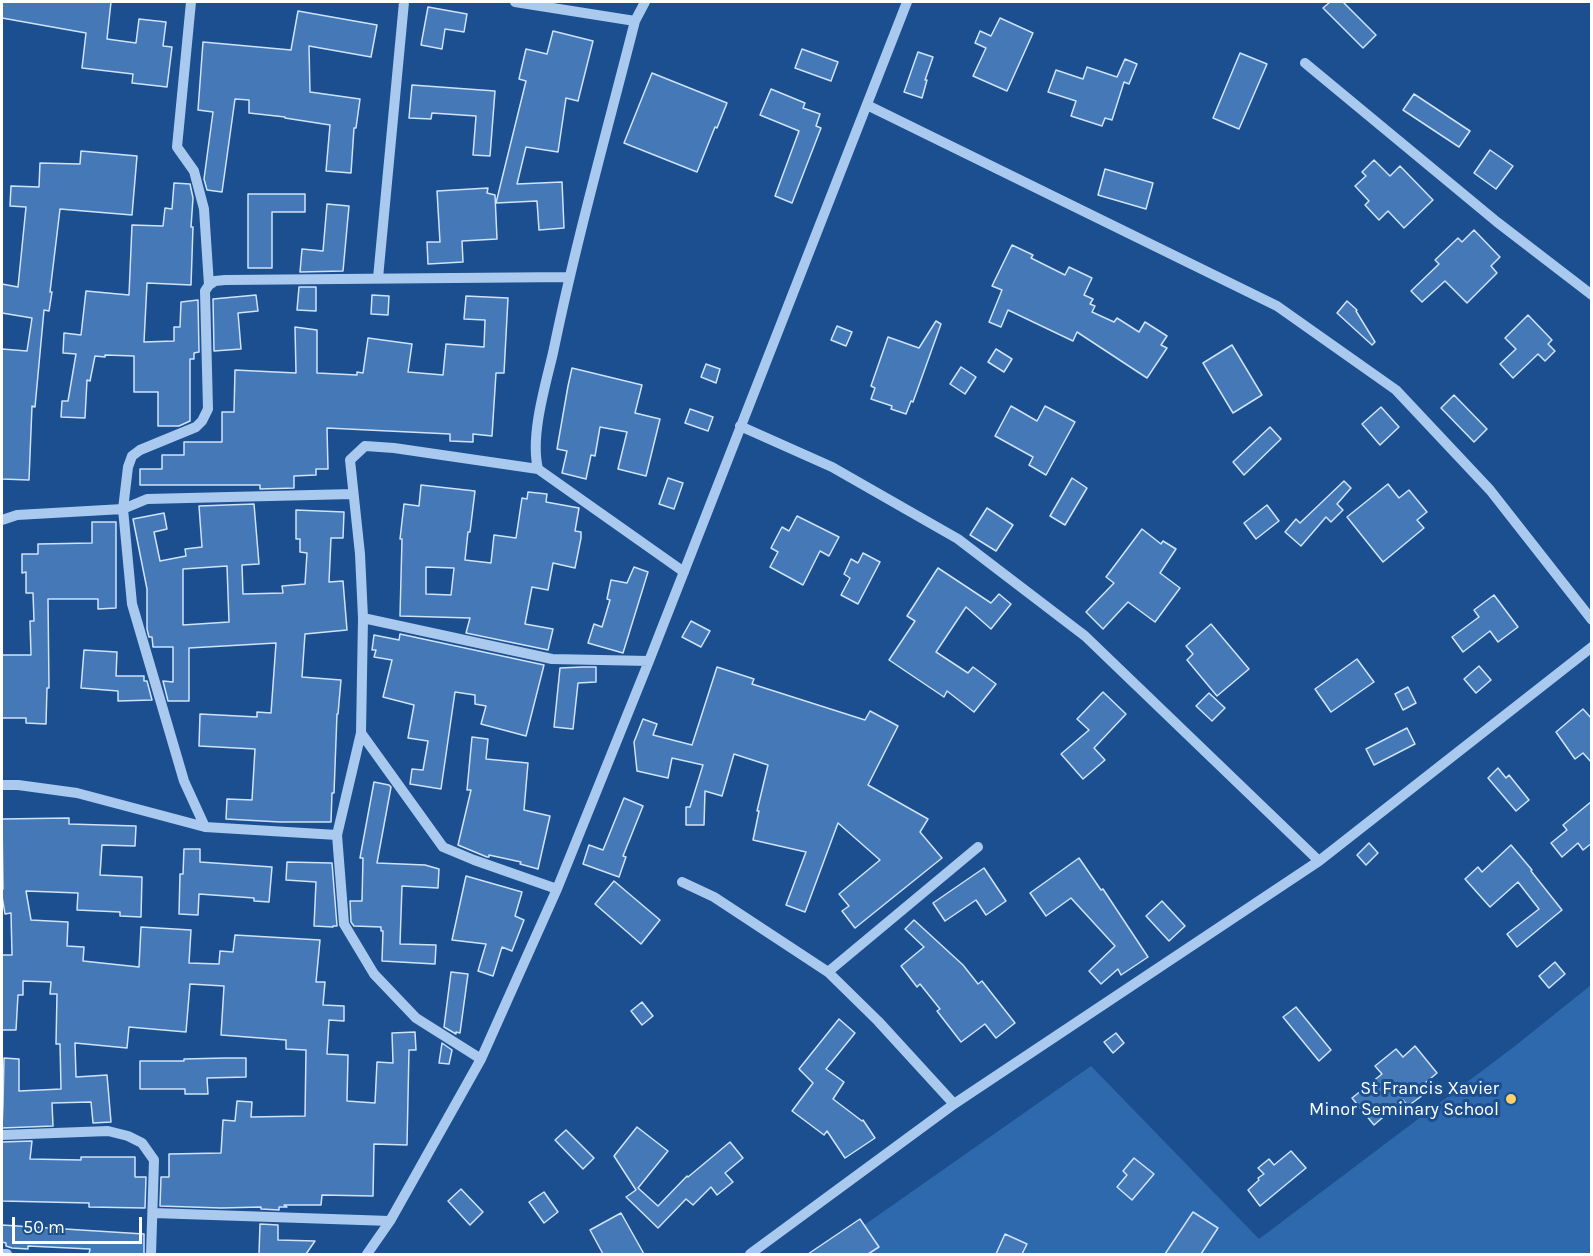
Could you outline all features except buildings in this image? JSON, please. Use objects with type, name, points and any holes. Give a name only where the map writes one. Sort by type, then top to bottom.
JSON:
[{"type":"street","points":[[191,2],[177,147],[194,171],[204,209],[209,285]]},
{"type":"street","points":[[378,278],[404,2]]},
{"type":"street","points":[[515,2],[635,21]]},
{"type":"street","points":[[538,469],[535,458],[539,417],[569,277],[635,21],[645,2]]},
{"type":"street","points":[[367,1254],[390,1221],[481,1059],[557,889],[649,661],[907,2]]},
{"type":"street","points":[[1305,63],[1497,222],[1592,295]]},
{"type":"street","points":[[867,105],[1277,306],[1396,390],[1490,490],[1592,620]]},
{"type":"street","points":[[205,827],[184,781],[132,604],[123,509],[128,467],[132,456],[140,450],[196,427],[208,409],[205,291],[215,281],[225,280],[569,277]]},
{"type":"street","points":[[740,426],[832,467],[958,539],[1085,636],[1319,861]]},
{"type":"street","points":[[481,1059],[416,1017],[374,974],[344,924],[337,835],[361,733],[363,618],[360,554],[350,460],[365,446],[394,448],[538,469],[684,572]]},
{"type":"street","points":[[2,520],[17,515],[123,509],[147,499],[353,494]]},
{"type":"street","points":[[363,618],[552,659],[649,661]]},
{"type":"street","points":[[750,1254],[954,1104],[1319,861],[1592,647]]},
{"type":"street","points":[[361,733],[443,847],[557,889]]},
{"type":"street","points":[[2,785],[77,793],[205,827],[337,835]]},
{"type":"street","points":[[828,972],[978,847]]},
{"type":"street","points":[[682,882],[714,897],[828,972],[878,1021],[954,1104]]},
{"type":"street","points":[[2,1135],[108,1131],[128,1136],[142,1143],[154,1160],[151,1254]]},
{"type":"street","points":[[153,1213],[390,1221]]},
{"type":"street","points":[[2,1254],[7,1254]]},
{"type":"shaded area","name":"St Francis Xavier Minor Seminary School","points":[[1591,985],[1591,1254],[823,1254],[1091,1066],[1259,1239],[1515,1046]]},
{"type":"place","name":"St Francis Xavier Minor Seminary School","points":[[1511,1099]]}]
